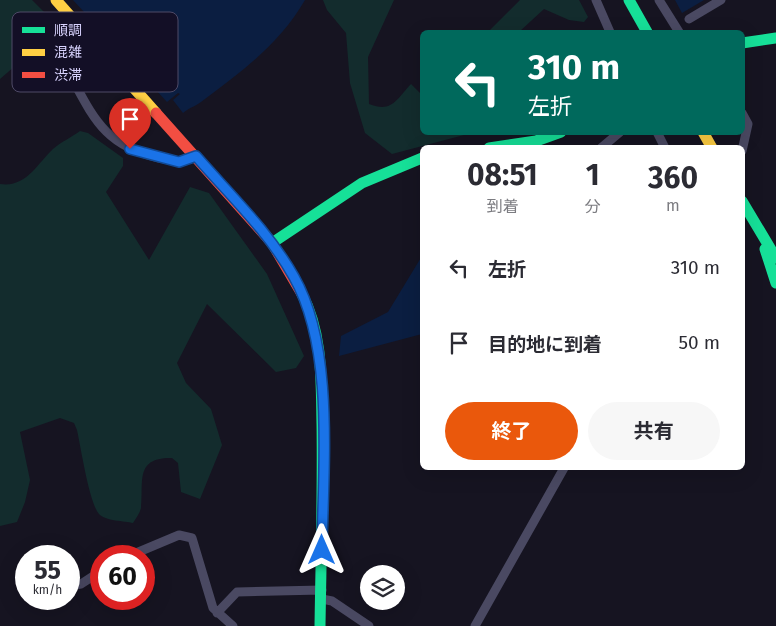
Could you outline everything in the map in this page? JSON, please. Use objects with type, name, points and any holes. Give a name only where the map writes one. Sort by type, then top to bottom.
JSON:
[{"type":"main road","points":[[56,0],[67,12]]},
{"type":"main road","points":[[629,0],[646,30]]},
{"type":"main road","points":[[745,43],[776,38]]},
{"type":"main road","points":[[139,92],[272,243],[294,277],[309,307],[320,356],[323,414],[322,595],[320,626]]},
{"type":"main road","points":[[537,144],[555,135]]},
{"type":"main road","points":[[272,243],[356,185],[392,168],[420,159]]},
{"type":"main road","points":[[745,206],[776,257]]},
{"type":"main road","points":[[758,228],[776,282]]},
{"type":"street","points":[[596,0],[609,30]]},
{"type":"street","points":[[659,0],[678,30]]},
{"type":"street","points":[[689,19],[721,0]]},
{"type":"street","points":[[80,92],[103,130],[122,145],[138,152],[179,162],[196,156]]},
{"type":"street","points":[[743,145],[748,124],[745,118]]},
{"type":"street","points":[[605,145],[616,135]]},
{"type":"street","points":[[475,626],[563,470]]},
{"type":"street","points":[[155,545],[178,535],[192,538],[213,608],[233,626]]},
{"type":"street","points":[[217,613],[237,592],[322,595],[369,626]]},
{"type":"green space","points":[[0,0],[32,0],[44,12],[12,12],[12,69],[0,79]]},
{"type":"green space","points":[[323,0],[394,0],[368,57],[369,104],[383,107],[388,106],[397,100],[411,84],[420,93],[420,135],[464,135],[420,145],[420,147],[392,154],[365,133],[350,83],[346,33],[327,10]]},
{"type":"green space","points":[[520,0],[579,0],[588,17],[584,22],[569,20],[544,9],[521,30],[490,30]]},
{"type":"green space","points":[[80,131],[88,133],[123,158],[123,166],[106,192],[149,260],[190,187],[209,193],[267,274],[304,356],[296,368],[276,372],[207,304],[177,363],[186,383],[211,409],[222,445],[200,499],[181,492],[178,463],[172,458],[160,459],[152,462],[143,473],[141,508],[133,523],[102,516],[95,508],[74,423],[60,418],[20,432],[30,480],[25,502],[17,522],[0,526],[0,184],[9,184],[24,179],[53,149]]},
{"type":"water","points":[[73,0],[305,0],[273,43],[234,77],[183,113],[173,100],[180,94],[178,93],[167,102],[158,92],[178,92],[178,12],[84,12]]},
{"type":"water","points":[[675,0],[704,0],[682,13]]},
{"type":"water","points":[[420,259],[420,335],[339,356],[341,336],[388,312]]},
{"type":"traffic: fast","points":[[629,0],[646,30]]},
{"type":"traffic: fast","points":[[745,43],[776,38]]},
{"type":"traffic: fast","points":[[509,145],[536,141],[553,135]]},
{"type":"traffic: fast","points":[[272,243],[362,183],[420,159]]},
{"type":"traffic: fast","points":[[745,206],[776,258]]},
{"type":"traffic: fast","points":[[765,249],[776,283]]},
{"type":"traffic: fast","points":[[302,294],[314,325],[321,374],[320,626]]},
{"type":"traffic: slow","points":[[56,0],[67,12]]},
{"type":"traffic: slow","points":[[137,92],[156,113]]},
{"type":"traffic: slow","points":[[705,135],[710,145]]},
{"type":"traffic: jam","points":[[156,113],[272,243],[302,294]]},
{"type":"route","points":[[130,149],[179,162],[196,156],[272,243],[294,277],[309,307],[320,356],[323,414],[322,550]]}]
